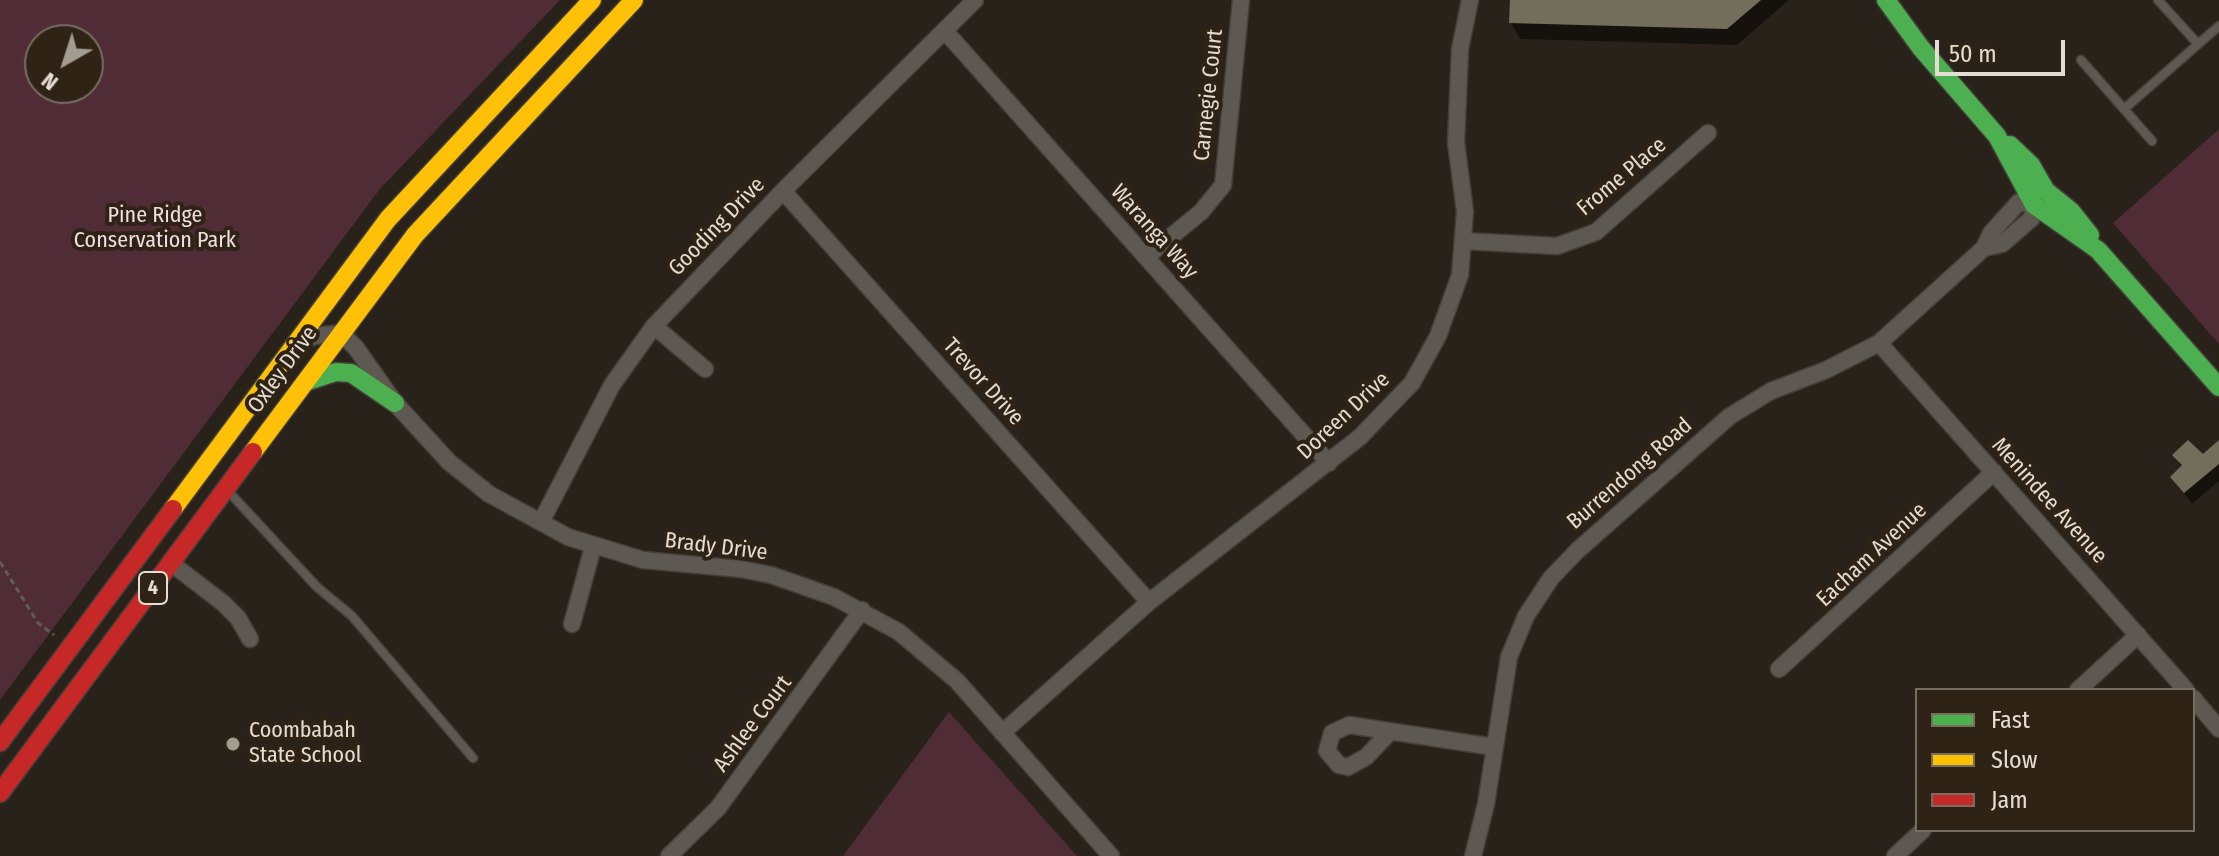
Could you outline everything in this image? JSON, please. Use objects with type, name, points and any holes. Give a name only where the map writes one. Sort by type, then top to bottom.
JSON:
[{"type":"main road","name":"Oxley Drive","points":[[0,742],[344,276],[412,191],[592,0]]},
{"type":"main road","name":"Oxley Drive","points":[[0,793],[415,235],[634,0]]},
{"type":"main road","points":[[1870,0],[1921,48]]},
{"type":"main road","points":[[1886,0],[1921,48],[1997,136],[2031,165],[2041,199],[2077,217],[2098,250],[2219,387]]},
{"type":"main road","points":[[344,276],[344,283],[350,290],[360,286],[403,229],[444,184],[487,155]]},
{"type":"main road","points":[[305,382],[336,372],[351,373],[395,403]]},
{"type":"street","name":"Gooding Drive","points":[[541,522],[612,385],[654,326],[783,191],[975,0]]},
{"type":"street","name":"Carnegie Court","points":[[1146,257],[1201,212],[1223,185],[1241,0]]},
{"type":"street","name":"Doreen Drive","points":[[1002,733],[1149,602],[1329,463],[1412,383],[1438,336],[1460,275],[1465,212],[1456,142],[1460,49],[1470,0]]},
{"type":"street","name":"Waranga Way","points":[[945,31],[1329,463]]},
{"type":"street","name":"Frome Place","points":[[1463,241],[1557,246],[1596,232],[1708,133]]},
{"type":"street","name":"Trevor Drive","points":[[783,191],[1149,602]]},
{"type":"street","name":"Burrendong Road","points":[[1473,856],[1502,686],[1516,637],[1540,594],[1564,563],[1730,416],[1771,391],[1826,370],[1879,343],[1984,248],[2002,244],[2032,218],[2041,199]]},
{"type":"street","points":[[654,326],[705,369]]},
{"type":"street","points":[[295,343],[315,336],[341,333]]},
{"type":"street","name":"Brady Drive","points":[[341,333],[356,348],[395,403],[468,478],[541,522],[593,547],[643,560],[741,569],[771,575],[862,610],[934,659],[1111,856]]},
{"type":"street","name":"Menindee Avenue","points":[[1879,343],[2184,688]]},
{"type":"street","name":"Eacham Avenue","points":[[1779,669],[1994,472]]},
{"type":"street","points":[[572,624],[593,547]]},
{"type":"street","points":[[171,563],[223,603],[238,618],[250,639]]},
{"type":"street","name":"Ashlee Court","points":[[669,856],[718,808],[862,610]]},
{"type":"street","points":[[2080,688],[2138,635]]},
{"type":"street","points":[[2195,700],[2219,729]]},
{"type":"street","points":[[1389,733],[1494,747]]},
{"type":"street","points":[[1895,856],[1921,832]]},
{"type":"lane","points":[[2158,0],[2198,44]]},
{"type":"lane","points":[[2124,109],[2219,26]]},
{"type":"lane","points":[[2081,60],[2152,141]]},
{"type":"lane","points":[[226,489],[317,587],[352,616],[473,758]]},
{"type":"path","points":[[0,562],[38,623],[56,635]]},
{"type":"green space","name":"Pine Ridge Conservation Park","points":[[0,0],[560,0],[379,190],[0,700]]},
{"type":"green space","points":[[2219,129],[2219,344],[2113,223]]},
{"type":"green space","points":[[949,712],[1077,856],[843,856]]},
{"type":"building","points":[[1510,0],[1761,0],[1727,29],[1509,23]]},
{"type":"building","points":[[2188,440],[2203,454],[2219,440],[2219,464],[2184,493],[2170,477],[2182,465],[2172,455]]},
{"type":"traffic: fast","points":[[1886,0],[1921,48],[1997,136],[2034,205],[2098,250],[2219,387]]},
{"type":"traffic: fast","points":[[2010,145],[2031,165],[2046,191],[2071,211],[2090,235]]},
{"type":"traffic: fast","points":[[305,382],[336,372],[351,373],[395,403]]},
{"type":"traffic: slow","points":[[173,509],[388,219],[592,0]]},
{"type":"traffic: slow","points":[[253,452],[415,235],[634,0]]},
{"type":"traffic: jam","points":[[0,793],[253,452]]},
{"type":"traffic: jam","points":[[0,742],[173,509]]},
{"type":"place","name":"Coombabah State School","points":[[233,744]]}]
